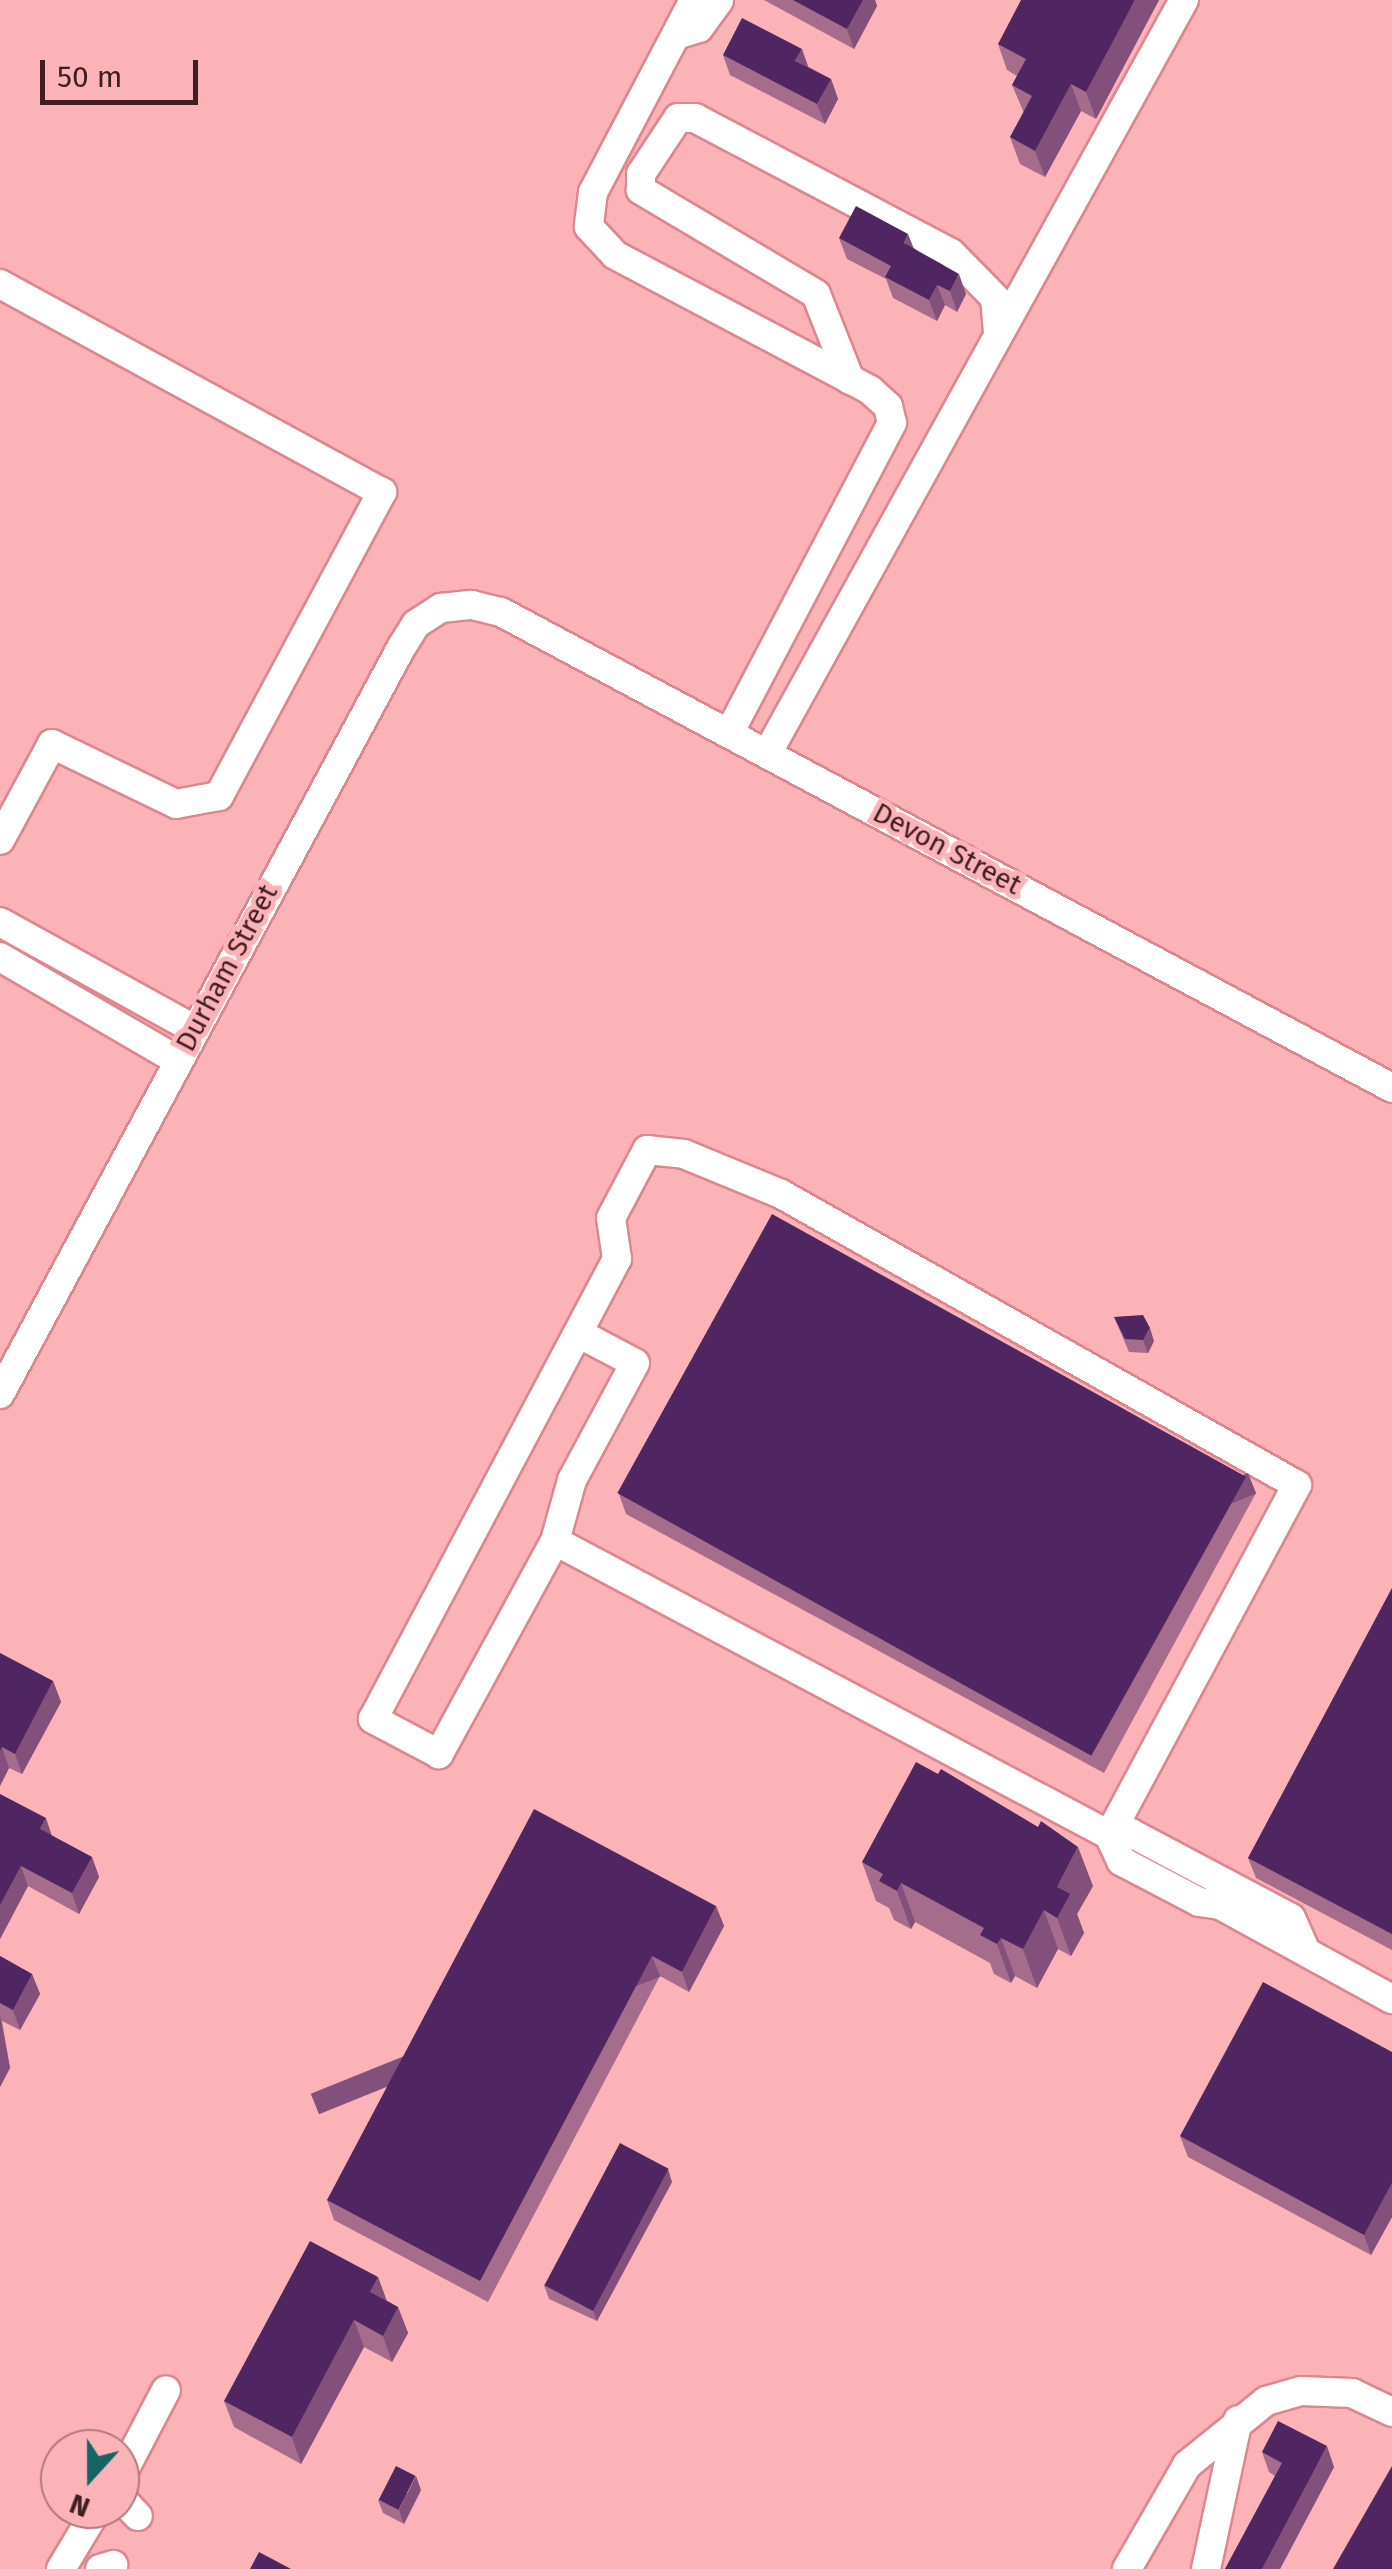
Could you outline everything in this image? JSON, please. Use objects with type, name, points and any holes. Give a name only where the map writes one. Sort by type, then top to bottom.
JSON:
[{"type":"street","points":[[694,0],[592,192],[589,228],[615,255],[850,380],[888,406],[886,441],[729,733]]},
{"type":"street","points":[[676,35],[699,28],[719,0]]},
{"type":"street","points":[[767,754],[1184,0]]},
{"type":"street","points":[[850,380],[816,294],[640,190],[641,174],[678,118],[695,118],[951,253],[995,298],[998,338]]},
{"type":"street","points":[[0,284],[382,492],[219,796],[176,804],[52,744],[0,840]]},
{"type":"street","name":"Durham Street","points":[[0,1394],[177,1060],[416,624],[442,608],[472,605],[500,612]]},
{"type":"street","name":"Devon Street","points":[[500,612],[1392,1088]]},
{"type":"street","points":[[0,922],[194,1029]]},
{"type":"street","points":[[0,957],[177,1060]]},
{"type":"street","points":[[578,1333],[635,1363],[572,1480],[555,1541],[439,1754],[373,1719],[617,1259],[611,1218],[647,1150],[684,1154],[781,1194],[1297,1486],[1108,1835]]},
{"type":"street","points":[[555,1541],[1108,1835],[1131,1833],[1291,1918],[1306,1952]]},
{"type":"street","points":[[1108,1835],[1121,1860],[1199,1902],[1220,1905],[1392,1999]]},
{"type":"street","points":[[140,2440],[166,2390]]},
{"type":"street","points":[[1127,2569],[1188,2464],[1266,2401],[1301,2391],[1352,2393],[1392,2412]]},
{"type":"street","points":[[1206,2569],[1238,2420]]},
{"type":"street","points":[[62,2569],[85,2529]]},
{"type":"building","points":[[793,0],[863,0],[847,29]]},
{"type":"building","points":[[1021,0],[1135,0],[1086,92],[1071,84],[1035,151],[1010,137],[1032,96],[1012,85],[1026,59],[998,44]]},
{"type":"building","points":[[742,18],[802,49],[795,61],[831,79],[817,104],[723,55]]},
{"type":"building","points":[[856,206],[908,234],[904,243],[959,274],[950,291],[937,285],[929,300],[885,277],[891,266],[839,238]]},
{"type":"building","points":[[772,1214],[1246,1477],[1091,1756],[617,1493]]},
{"type":"building","points":[[1143,1315],[1150,1328],[1143,1340],[1125,1339],[1114,1317]]},
{"type":"building","points":[[1392,1588],[1392,1934],[1248,1858]]},
{"type":"building","points":[[0,1653],[53,1681],[15,1754],[2,1747],[0,1751]]},
{"type":"building","points":[[916,1762],[938,1774],[941,1769],[1038,1827],[1041,1821],[1078,1847],[1057,1887],[1070,1894],[1057,1918],[1044,1910],[1023,1949],[1001,1938],[997,1944],[980,1935],[984,1928],[901,1883],[897,1891],[879,1881],[883,1874],[862,1862]]},
{"type":"building","points":[[0,1794],[46,1818],[40,1829],[92,1857],[72,1893],[21,1866],[0,1905]]},
{"type":"building","points":[[534,1809],[716,1906],[682,1972],[652,1956],[480,2281],[327,2200]]},
{"type":"building","points":[[0,1956],[32,1974],[13,2010],[0,2003]]},
{"type":"building","points":[[1263,1982],[1392,2052],[1392,2183],[1364,2235],[1180,2136]]},
{"type":"building","points":[[620,2143],[669,2169],[593,2311],[544,2285]]},
{"type":"building","points":[[310,2241],[378,2277],[370,2292],[398,2307],[383,2336],[354,2320],[292,2437],[224,2401]]},
{"type":"building","points":[[1278,2421],[1327,2446],[1262,2569],[1225,2569],[1282,2463],[1262,2452]]},
{"type":"building","points":[[396,2466],[416,2476],[398,2510],[379,2500]]},
{"type":"building","points":[[1392,2466],[1392,2569],[1333,2569]]},
{"type":"building","points":[[259,2552],[291,2569],[250,2569]]}]
